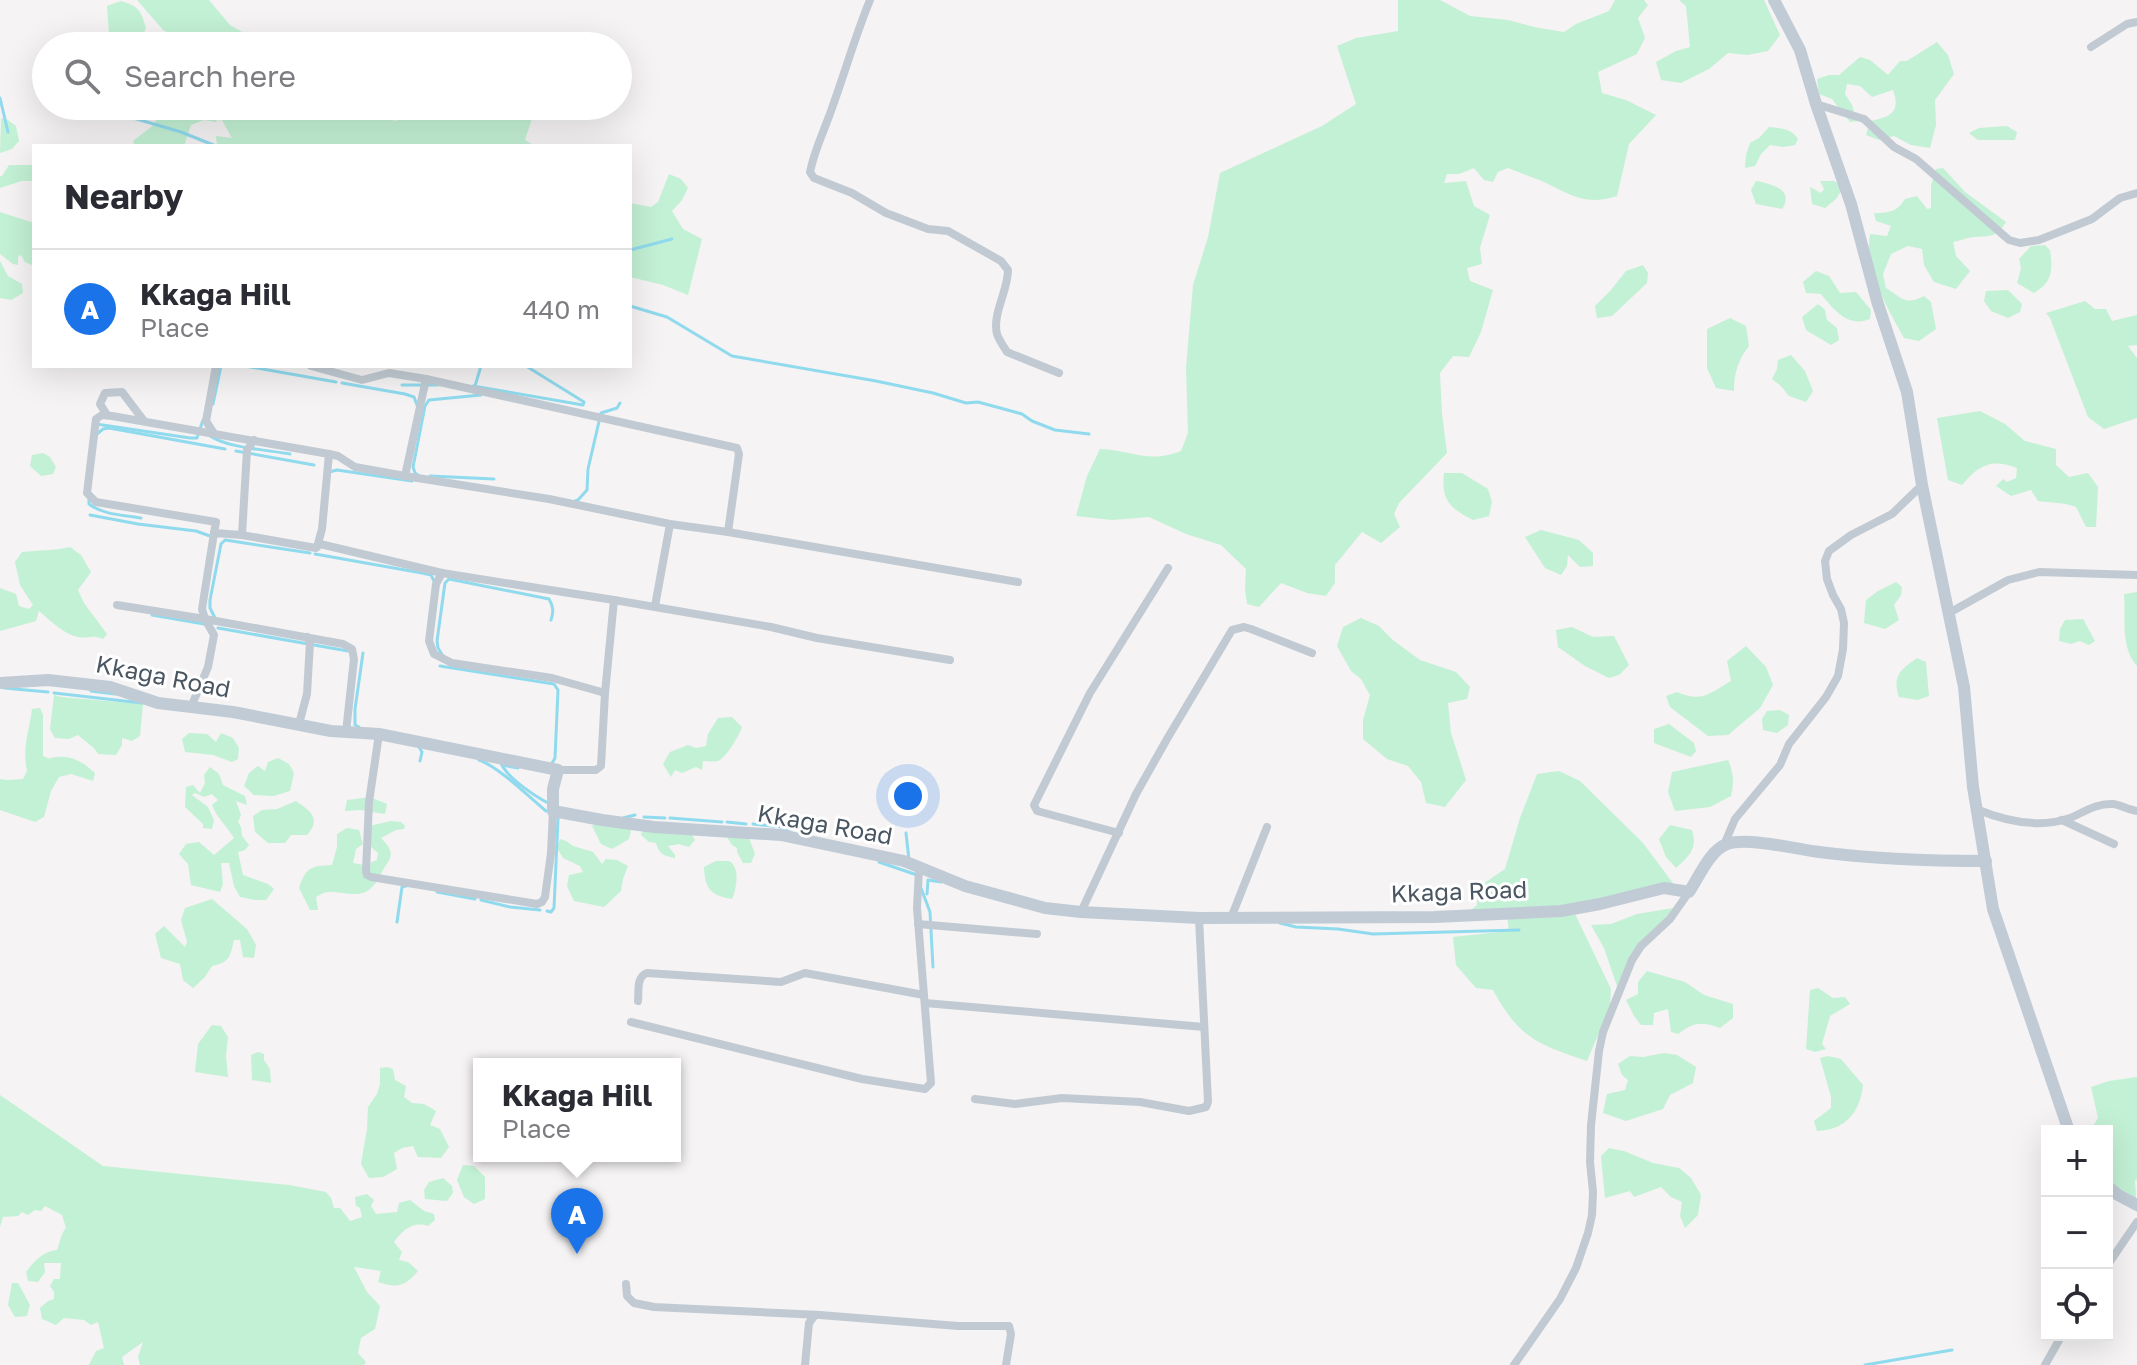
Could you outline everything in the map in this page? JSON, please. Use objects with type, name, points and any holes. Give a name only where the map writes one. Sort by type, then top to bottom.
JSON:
[{"type":"street","points":[[870,0],[828,121],[816,145],[810,172],[814,178],[852,193],[886,213],[928,229],[948,231],[1001,261],[1008,270],[1008,282],[997,319],[997,334],[1007,352],[1059,373]]},
{"type":"street","points":[[1774,0],[1800,50],[1851,204],[1877,301],[1907,392],[1922,485],[1964,687],[1976,809],[1993,909],[2067,1125]]},
{"type":"street","points":[[2091,47],[2127,24],[2137,22]]},
{"type":"street","points":[[1816,104],[1864,119],[1894,147],[1916,159],[2009,240],[2020,243],[2039,240],[2092,219],[2120,198],[2137,193]]},
{"type":"street","points":[[197,430],[206,421],[216,368]]},
{"type":"street","points":[[324,368],[362,380],[389,373],[426,379],[737,448],[739,454],[728,532]]},
{"type":"street","points":[[405,476],[426,379]]},
{"type":"street","points":[[107,415],[100,404],[105,393],[122,392],[145,422]]},
{"type":"street","points":[[191,707],[208,667],[214,635],[202,609],[216,522],[96,502],[87,493],[96,419],[102,415],[329,454],[355,467],[1018,582]]},
{"type":"street","points":[[206,421],[213,432]]},
{"type":"street","points":[[242,535],[247,450],[254,440]]},
{"type":"street","points":[[316,548],[322,529],[329,454]]},
{"type":"street","points":[[1514,1365],[1561,1297],[1576,1268],[1588,1233],[1593,1192],[1591,1125],[1599,1051],[1603,1032],[1632,960],[1641,946],[1670,919],[1715,853],[1724,845],[1735,819],[1780,765],[1789,744],[1826,697],[1838,676],[1844,623],[1827,579],[1825,561],[1829,551],[1851,535],[1892,514],[1922,485]]},
{"type":"street","points":[[655,606],[670,524]]},
{"type":"street","points":[[214,533],[316,548]]},
{"type":"street","points":[[316,548],[320,544],[442,573],[655,606],[950,660]]},
{"type":"street","points":[[1119,833],[1037,811],[1034,805],[1090,693],[1168,568]]},
{"type":"street","points":[[1949,613],[2008,580],[2039,572],[2137,575]]},
{"type":"street","points":[[442,573],[436,584],[429,641],[434,654],[452,663],[552,678],[605,693]]},
{"type":"street","points":[[379,734],[367,822],[367,875],[537,904],[542,902],[551,853],[553,789],[558,770],[596,770],[601,766],[614,600]]},
{"type":"street","points":[[117,605],[343,644],[352,649],[354,659],[346,732]]},
{"type":"street","points":[[1081,912],[1136,794],[1232,630],[1251,629],[1312,653]]},
{"type":"street","points":[[299,724],[307,694],[310,642],[307,637]]},
{"type":"street","name":"Kkaga Road","points":[[0,683],[48,680],[110,687],[158,703],[331,731],[379,734],[558,770]]},
{"type":"street","points":[[1976,809],[2002,820],[2032,823],[2050,823],[2108,804],[2137,811]]},
{"type":"street","name":"Kkaga Road","points":[[553,811],[654,827],[781,835],[904,861],[965,886],[1045,908],[1081,912],[1199,918],[1435,917],[1561,911],[1664,888],[1689,892]]},
{"type":"street","points":[[2062,820],[2114,844]]},
{"type":"street","points":[[1231,918],[1267,827]]},
{"type":"street","points":[[1724,845],[1751,843],[1886,858],[1986,861]]},
{"type":"street","points":[[631,1022],[862,1079],[925,1089],[931,1083],[917,908],[919,869]]},
{"type":"street","points":[[975,1099],[1015,1104],[1062,1098],[1140,1102],[1189,1111],[1206,1107],[1199,918]]},
{"type":"street","points":[[918,924],[1037,934]]},
{"type":"street","points":[[638,1001],[639,980],[647,973],[781,982],[805,973],[924,999],[1204,1027]]},
{"type":"street","points":[[2113,1191],[2137,1205]]},
{"type":"street","points":[[2113,1257],[2137,1222]]},
{"type":"street","points":[[626,1284],[627,1296],[634,1303],[654,1307],[958,1326],[1009,1326],[1011,1334],[1006,1365]]},
{"type":"street","points":[[805,1365],[809,1323],[815,1315]]},
{"type":"street","points":[[2045,1365],[2059,1341]]},
{"type":"green space","points":[[137,0],[209,0],[230,25],[242,32],[167,32]]},
{"type":"green space","points":[[1398,0],[1440,0],[1470,16],[1508,20],[1564,32],[1609,11],[1615,0],[1644,0],[1648,5],[1638,18],[1645,38],[1637,54],[1598,72],[1602,93],[1626,100],[1656,115],[1629,144],[1617,196],[1596,200],[1579,198],[1508,168],[1498,172],[1493,182],[1484,180],[1474,168],[1459,174],[1447,174],[1444,183],[1466,181],[1474,206],[1490,215],[1480,248],[1482,264],[1467,268],[1470,281],[1493,290],[1481,332],[1469,357],[1453,356],[1440,373],[1447,453],[1399,503],[1394,514],[1400,527],[1381,543],[1362,532],[1335,565],[1335,583],[1326,596],[1281,583],[1259,607],[1247,604],[1246,569],[1221,545],[1186,534],[1149,517],[1112,520],[1076,516],[1087,476],[1100,449],[1149,456],[1181,451],[1188,433],[1186,368],[1193,285],[1208,237],[1220,173],[1322,126],[1356,104],[1337,46],[1356,38],[1398,31]]},
{"type":"green space","points":[[1679,0],[1764,0],[1780,35],[1768,51],[1747,55],[1728,53],[1709,69],[1681,83],[1661,80],[1656,62],[1690,47],[1686,6]]},
{"type":"green space","points":[[121,1],[136,7],[143,17],[144,32],[109,32],[107,6]]},
{"type":"green space","points":[[1937,42],[1948,55],[1954,74],[1935,100],[1936,125],[1930,148],[1911,145],[1894,136],[1879,140],[1866,135],[1870,121],[1884,118],[1895,108],[1893,90],[1872,97],[1860,86],[1847,84],[1845,94],[1857,121],[1850,122],[1832,99],[1819,94],[1817,79],[1839,75],[1860,57],[1870,60],[1888,75],[1900,61],[1907,61]]},
{"type":"green space","points":[[1,118],[16,126],[19,141],[12,149],[0,153]]},
{"type":"green space","points":[[156,120],[204,120],[191,125],[185,144],[134,144],[133,141],[155,124]]},
{"type":"green space","points":[[222,120],[531,120],[525,140],[532,144],[217,144],[216,136],[232,138]]},
{"type":"green space","points":[[2007,126],[2017,132],[2015,140],[1978,140],[1969,133],[1979,128]]},
{"type":"green space","points":[[1769,127],[1792,133],[1798,139],[1795,145],[1770,145],[1755,166],[1745,168],[1750,143]]},
{"type":"green space","points":[[9,165],[32,165],[32,181],[0,188],[2,176]]},
{"type":"green space","points":[[1943,168],[1965,192],[2006,222],[1992,235],[1953,242],[1956,256],[1970,271],[1956,289],[1934,282],[1924,265],[1922,249],[1908,246],[1891,254],[1883,274],[1886,288],[1904,300],[1924,296],[1931,302],[1936,329],[1919,341],[1904,338],[1884,301],[1870,261],[1870,234],[1887,236],[1891,226],[1876,221],[1874,213],[1892,211],[1905,199],[1917,196],[1927,209],[1931,208],[1931,185],[1936,169]]},
{"type":"green space","points":[[669,174],[681,179],[688,188],[672,211],[683,229],[702,239],[688,295],[632,277],[632,203],[651,207],[658,202]]},
{"type":"green space","points":[[1756,181],[1783,192],[1786,197],[1782,209],[1756,204],[1751,190]]},
{"type":"green space","points":[[1820,181],[1834,181],[1841,191],[1825,208],[1812,204],[1810,187],[1821,193],[1824,189]]},
{"type":"green space","points":[[0,212],[32,222],[32,265],[25,262],[21,255],[18,265],[0,254]]},
{"type":"green space","points":[[2045,245],[2050,250],[2050,275],[2045,285],[2034,293],[2017,283],[2021,268],[2019,259],[2031,246]]},
{"type":"green space","points":[[0,261],[8,276],[22,284],[23,293],[11,300],[0,298]]},
{"type":"green space","points":[[1643,265],[1648,273],[1647,283],[1612,316],[1597,318],[1595,306],[1626,271]]},
{"type":"green space","points":[[1816,271],[1829,276],[1840,293],[1856,292],[1871,310],[1870,319],[1848,319],[1821,294],[1806,293],[1803,282]]},
{"type":"green space","points":[[2008,290],[2022,304],[2020,312],[2008,318],[1991,311],[1984,301],[1986,291]]},
{"type":"green space","points":[[2085,301],[2095,309],[2106,309],[2112,321],[2137,315],[2137,345],[2128,346],[2137,358],[2137,418],[2104,429],[2088,417],[2046,313]]},
{"type":"green space","points":[[1818,304],[1825,310],[1827,320],[1837,328],[1839,340],[1831,345],[1806,330],[1802,317]]},
{"type":"green space","points":[[1730,318],[1746,326],[1749,346],[1737,367],[1734,391],[1716,388],[1707,368],[1707,329]]},
{"type":"green space","points":[[1791,355],[1805,371],[1813,391],[1806,402],[1789,396],[1772,379],[1778,360]]},
{"type":"green space","points":[[1980,411],[2005,424],[2025,441],[2056,449],[2056,465],[2069,477],[2088,473],[2098,487],[2096,527],[2086,527],[2076,507],[2038,501],[2031,490],[2011,496],[1996,486],[2003,479],[2007,482],[2016,478],[2017,468],[2008,465],[1986,465],[1962,485],[1948,480],[1937,418]]},
{"type":"green space","points":[[43,453],[50,457],[56,467],[53,474],[41,476],[30,466],[32,455]]},
{"type":"green space","points":[[1444,473],[1462,473],[1488,489],[1492,502],[1489,516],[1473,520],[1458,512],[1446,497]]},
{"type":"green space","points":[[1541,530],[1579,540],[1593,553],[1593,566],[1580,567],[1568,555],[1567,566],[1561,575],[1545,568],[1525,537]]},
{"type":"green space","points":[[70,547],[81,555],[91,572],[78,590],[107,634],[103,639],[67,633],[39,611],[36,621],[0,631],[0,588],[16,594],[19,606],[29,609],[33,605],[20,585],[15,562],[22,552]]},
{"type":"green space","points":[[1896,582],[1902,587],[1894,605],[1899,620],[1885,629],[1864,623],[1866,600]]},
{"type":"green space","points":[[2137,592],[2137,666],[2126,641],[2124,594]]},
{"type":"green space","points":[[1361,618],[1379,626],[1420,660],[1456,672],[1470,687],[1467,699],[1448,703],[1451,733],[1466,780],[1445,807],[1426,803],[1421,782],[1408,766],[1387,759],[1363,739],[1363,720],[1370,695],[1337,646],[1343,627]]},
{"type":"green space","points":[[2083,619],[2095,641],[2089,645],[2080,641],[2071,644],[2059,641],[2065,620]]},
{"type":"green space","points":[[1572,627],[1593,637],[1614,636],[1629,665],[1619,675],[1609,678],[1585,666],[1558,647],[1556,630]]},
{"type":"green space","points":[[1746,646],[1766,667],[1773,685],[1760,708],[1728,735],[1708,736],[1670,707],[1666,696],[1677,692],[1700,697],[1731,681],[1727,661]]},
{"type":"green space","points":[[1917,658],[1926,662],[1929,696],[1918,700],[1899,697],[1896,684],[1899,674]]},
{"type":"green space","points":[[54,695],[143,704],[140,736],[132,741],[122,738],[116,755],[98,754],[78,735],[69,739],[55,738],[50,729]]},
{"type":"green space","points":[[40,708],[43,715],[43,756],[73,759],[95,773],[93,781],[71,774],[59,777],[51,791],[44,817],[35,822],[0,810],[0,779],[23,779],[27,771],[26,747],[32,709]]},
{"type":"green space","points":[[1780,710],[1789,715],[1788,725],[1777,733],[1763,730],[1762,719],[1767,711]]},
{"type":"green space","points":[[732,717],[742,727],[721,759],[703,761],[702,770],[696,767],[682,773],[675,770],[671,777],[663,764],[670,752],[688,745],[696,748],[706,746],[708,734],[718,718]]},
{"type":"green space","points":[[1669,724],[1694,743],[1696,751],[1691,757],[1654,743],[1654,729]]},
{"type":"green space","points":[[189,733],[207,734],[216,742],[221,733],[233,738],[239,748],[238,759],[232,762],[213,755],[185,752],[182,739]]},
{"type":"green space","points":[[278,758],[289,764],[294,773],[290,791],[274,796],[254,795],[244,786],[249,773],[258,766],[265,771],[268,762]]},
{"type":"green space","points":[[1728,760],[1733,778],[1731,796],[1710,807],[1675,811],[1668,792],[1672,772]]},
{"type":"green space","points":[[210,767],[219,774],[223,785],[245,796],[247,805],[236,801],[241,815],[238,822],[242,836],[249,845],[238,852],[243,875],[274,889],[266,900],[240,897],[229,863],[221,863],[223,884],[220,892],[191,885],[188,864],[179,854],[186,844],[199,842],[214,855],[234,838],[212,805],[218,800],[212,794],[204,797],[195,793],[192,795],[208,807],[214,820],[212,829],[203,828],[203,824],[185,807],[186,787],[193,785],[200,793],[205,783],[204,775]]},
{"type":"green space","points":[[1559,771],[1580,781],[1643,843],[1678,890],[1575,914],[1611,989],[1610,1007],[1587,1061],[1531,1037],[1512,1019],[1493,990],[1476,988],[1456,965],[1453,937],[1509,931],[1507,916],[1464,916],[1477,905],[1477,888],[1505,869],[1537,774]]},
{"type":"green space","points":[[370,797],[387,804],[385,814],[345,811],[347,800]]},
{"type":"green space","points":[[296,801],[314,819],[307,835],[291,835],[285,843],[268,843],[255,832],[253,816],[262,810],[277,809]]},
{"type":"green space","points":[[401,822],[405,826],[381,838],[391,854],[374,885],[357,894],[324,893],[316,897],[318,910],[310,910],[299,888],[310,869],[332,865],[337,834],[347,828],[359,830],[363,844],[356,849],[353,863],[365,865],[377,860],[378,853],[369,845],[364,827]]},
{"type":"green space","points":[[627,825],[631,831],[629,839],[612,849],[601,844],[592,826],[609,827]]},
{"type":"green space","points":[[686,825],[695,840],[689,847],[679,844],[668,846],[675,858],[662,854],[656,843],[649,842],[641,835],[643,828]]},
{"type":"green space","points":[[1670,825],[1692,830],[1694,837],[1691,852],[1676,868],[1666,857],[1659,839]]},
{"type":"green space","points":[[727,837],[749,838],[755,854],[751,863],[743,863],[737,848]]},
{"type":"green space","points":[[560,839],[593,852],[602,864],[606,859],[628,866],[621,891],[604,907],[574,901],[567,886],[569,875],[583,872],[580,866],[563,858],[557,848]]},
{"type":"green space","points":[[716,861],[729,861],[735,868],[736,885],[732,899],[714,893],[707,886],[704,867]]},
{"type":"green space","points":[[212,899],[247,929],[256,945],[254,958],[243,957],[240,940],[234,940],[228,958],[212,966],[193,988],[183,980],[180,964],[161,958],[155,934],[164,926],[185,947],[187,942],[181,920],[185,908]]},
{"type":"green space","points":[[1673,908],[1661,927],[1646,940],[1618,989],[1604,948],[1591,925],[1611,924],[1637,914]]},
{"type":"green space","points":[[1647,971],[1685,982],[1704,995],[1733,1004],[1733,1018],[1720,1028],[1698,1024],[1678,1034],[1671,1032],[1668,1009],[1654,1013],[1653,1025],[1641,1025],[1626,1000],[1638,994],[1638,982]]},
{"type":"green space","points":[[1818,988],[1833,998],[1845,997],[1850,1004],[1830,1016],[1822,1044],[1826,1049],[1815,1052],[1806,1049],[1810,990]]},
{"type":"green space","points":[[212,1025],[221,1026],[228,1037],[228,1077],[195,1072],[198,1044]]},
{"type":"green space","points":[[258,1052],[264,1054],[271,1083],[252,1080],[251,1055]]},
{"type":"green space","points":[[1677,1055],[1696,1067],[1693,1083],[1670,1095],[1663,1109],[1626,1121],[1603,1113],[1607,1094],[1625,1090],[1628,1080],[1622,1075],[1618,1064],[1630,1056]]},
{"type":"green space","points":[[1820,1058],[1841,1059],[1863,1085],[1859,1103],[1850,1118],[1836,1127],[1817,1131],[1814,1121],[1831,1108]]},
{"type":"green space","points":[[380,1068],[393,1069],[395,1080],[406,1086],[404,1097],[436,1111],[430,1125],[440,1129],[449,1147],[441,1158],[418,1157],[413,1146],[402,1148],[394,1153],[397,1169],[383,1177],[369,1178],[361,1164],[368,1107],[377,1094]]},
{"type":"green space","points":[[2137,1077],[2137,1212],[2113,1197],[2113,1125],[2094,1125],[2098,1118],[2091,1087]]},
{"type":"green space","points":[[0,1095],[103,1166],[289,1185],[326,1192],[334,1208],[340,1208],[350,1221],[362,1217],[355,1197],[367,1194],[374,1200],[371,1206],[376,1214],[397,1212],[399,1203],[410,1200],[424,1211],[434,1214],[435,1220],[428,1226],[409,1228],[394,1242],[402,1252],[399,1260],[408,1262],[418,1271],[405,1283],[390,1285],[378,1282],[381,1271],[354,1267],[367,1292],[380,1306],[375,1329],[361,1338],[358,1353],[366,1362],[364,1365],[140,1365],[138,1357],[143,1342],[122,1357],[124,1365],[89,1365],[96,1351],[104,1348],[98,1322],[91,1325],[84,1320],[64,1318],[56,1325],[42,1319],[40,1308],[54,1299],[50,1286],[54,1279],[60,1279],[61,1263],[44,1263],[45,1272],[38,1282],[28,1281],[26,1272],[40,1257],[57,1250],[66,1228],[62,1215],[45,1206],[41,1211],[35,1210],[28,1215],[22,1212],[18,1216],[3,1217],[0,1227]]},
{"type":"green space","points":[[1609,1148],[1679,1168],[1691,1178],[1701,1195],[1698,1215],[1685,1228],[1680,1216],[1682,1202],[1661,1187],[1634,1197],[1630,1191],[1605,1198],[1601,1156]]},
{"type":"green space","points":[[463,1165],[474,1166],[485,1177],[485,1199],[474,1204],[464,1197],[457,1180]]},
{"type":"green space","points":[[443,1178],[452,1186],[453,1193],[447,1201],[425,1199],[424,1190],[429,1182]]},
{"type":"green space","points":[[12,1283],[18,1283],[30,1305],[27,1316],[15,1317],[8,1305]]},
{"type":"waterway","points":[[0,98],[8,132]]},
{"type":"waterway","points":[[140,120],[211,144]]},
{"type":"waterway","points":[[632,249],[672,239]]},
{"type":"waterway","points":[[632,307],[667,317],[732,356],[876,381],[966,403],[978,402],[1022,414],[1055,430],[1089,434]]},
{"type":"waterway","points":[[213,404],[221,368]]},
{"type":"waterway","points":[[256,368],[336,382]]},
{"type":"waterway","points":[[475,386],[480,368]]},
{"type":"waterway","points":[[473,386],[583,405],[584,402],[529,368]]},
{"type":"waterway","points":[[342,383],[405,394],[414,397],[417,405]]},
{"type":"waterway","points":[[402,385],[438,385]]},
{"type":"waterway","points":[[418,475],[413,467],[425,406],[429,400],[481,395]]},
{"type":"waterway","points":[[575,501],[587,490],[588,469],[601,413],[617,408],[620,403]]},
{"type":"waterway","points":[[96,424],[197,438],[203,420]]},
{"type":"waterway","points":[[97,434],[109,428],[225,449]]},
{"type":"waterway","points":[[209,435],[236,446],[290,454]]},
{"type":"waterway","points":[[236,451],[314,465]]},
{"type":"waterway","points":[[329,472],[337,470],[412,481]]},
{"type":"waterway","points":[[430,476],[494,479]]},
{"type":"waterway","points":[[89,497],[89,504],[101,510],[141,518]]},
{"type":"waterway","points":[[90,515],[196,531],[210,536]]},
{"type":"waterway","points":[[215,618],[210,600],[221,544],[225,540],[310,553]]},
{"type":"waterway","points":[[315,554],[431,575],[435,583]]},
{"type":"waterway","points":[[443,656],[437,641],[445,583],[449,579],[549,599],[553,609],[551,620]]},
{"type":"waterway","points":[[152,615],[204,624]]},
{"type":"waterway","points":[[218,628],[348,651]]},
{"type":"waterway","points":[[359,727],[355,725],[355,709],[363,653]]},
{"type":"waterway","points":[[440,666],[554,684],[558,690],[555,758],[551,765]]},
{"type":"waterway","points":[[4,688],[48,692]]},
{"type":"waterway","points":[[91,691],[115,694]]},
{"type":"waterway","points":[[54,693],[142,703]]},
{"type":"waterway","points":[[419,747],[422,752],[420,761]]},
{"type":"waterway","points":[[479,760],[505,776],[546,811]]},
{"type":"waterway","points":[[502,765],[517,782],[550,804]]},
{"type":"waterway","points":[[502,765],[518,768]]},
{"type":"waterway","points":[[623,818],[635,815]]},
{"type":"waterway","points":[[644,817],[665,818]]},
{"type":"waterway","points":[[547,911],[551,912],[554,908],[558,818]]},
{"type":"waterway","points":[[670,818],[722,822]]},
{"type":"waterway","points":[[727,822],[746,824]]},
{"type":"waterway","points":[[753,824],[781,827],[791,832]]},
{"type":"waterway","points":[[906,833],[909,860]]},
{"type":"waterway","points":[[879,862],[917,875]]},
{"type":"waterway","points":[[927,894],[928,880],[941,882]]},
{"type":"waterway","points":[[397,922],[402,887],[406,886]]},
{"type":"waterway","points":[[921,888],[930,912],[933,967]]},
{"type":"waterway","points":[[437,892],[475,899]]},
{"type":"waterway","points":[[481,900],[540,910]]},
{"type":"waterway","points":[[1280,923],[1373,934],[1519,930]]},
{"type":"waterway","points":[[1865,1365],[1952,1350]]},
{"type":"place","name":"Kkaga Hill","points":[[577,1254]]}]
